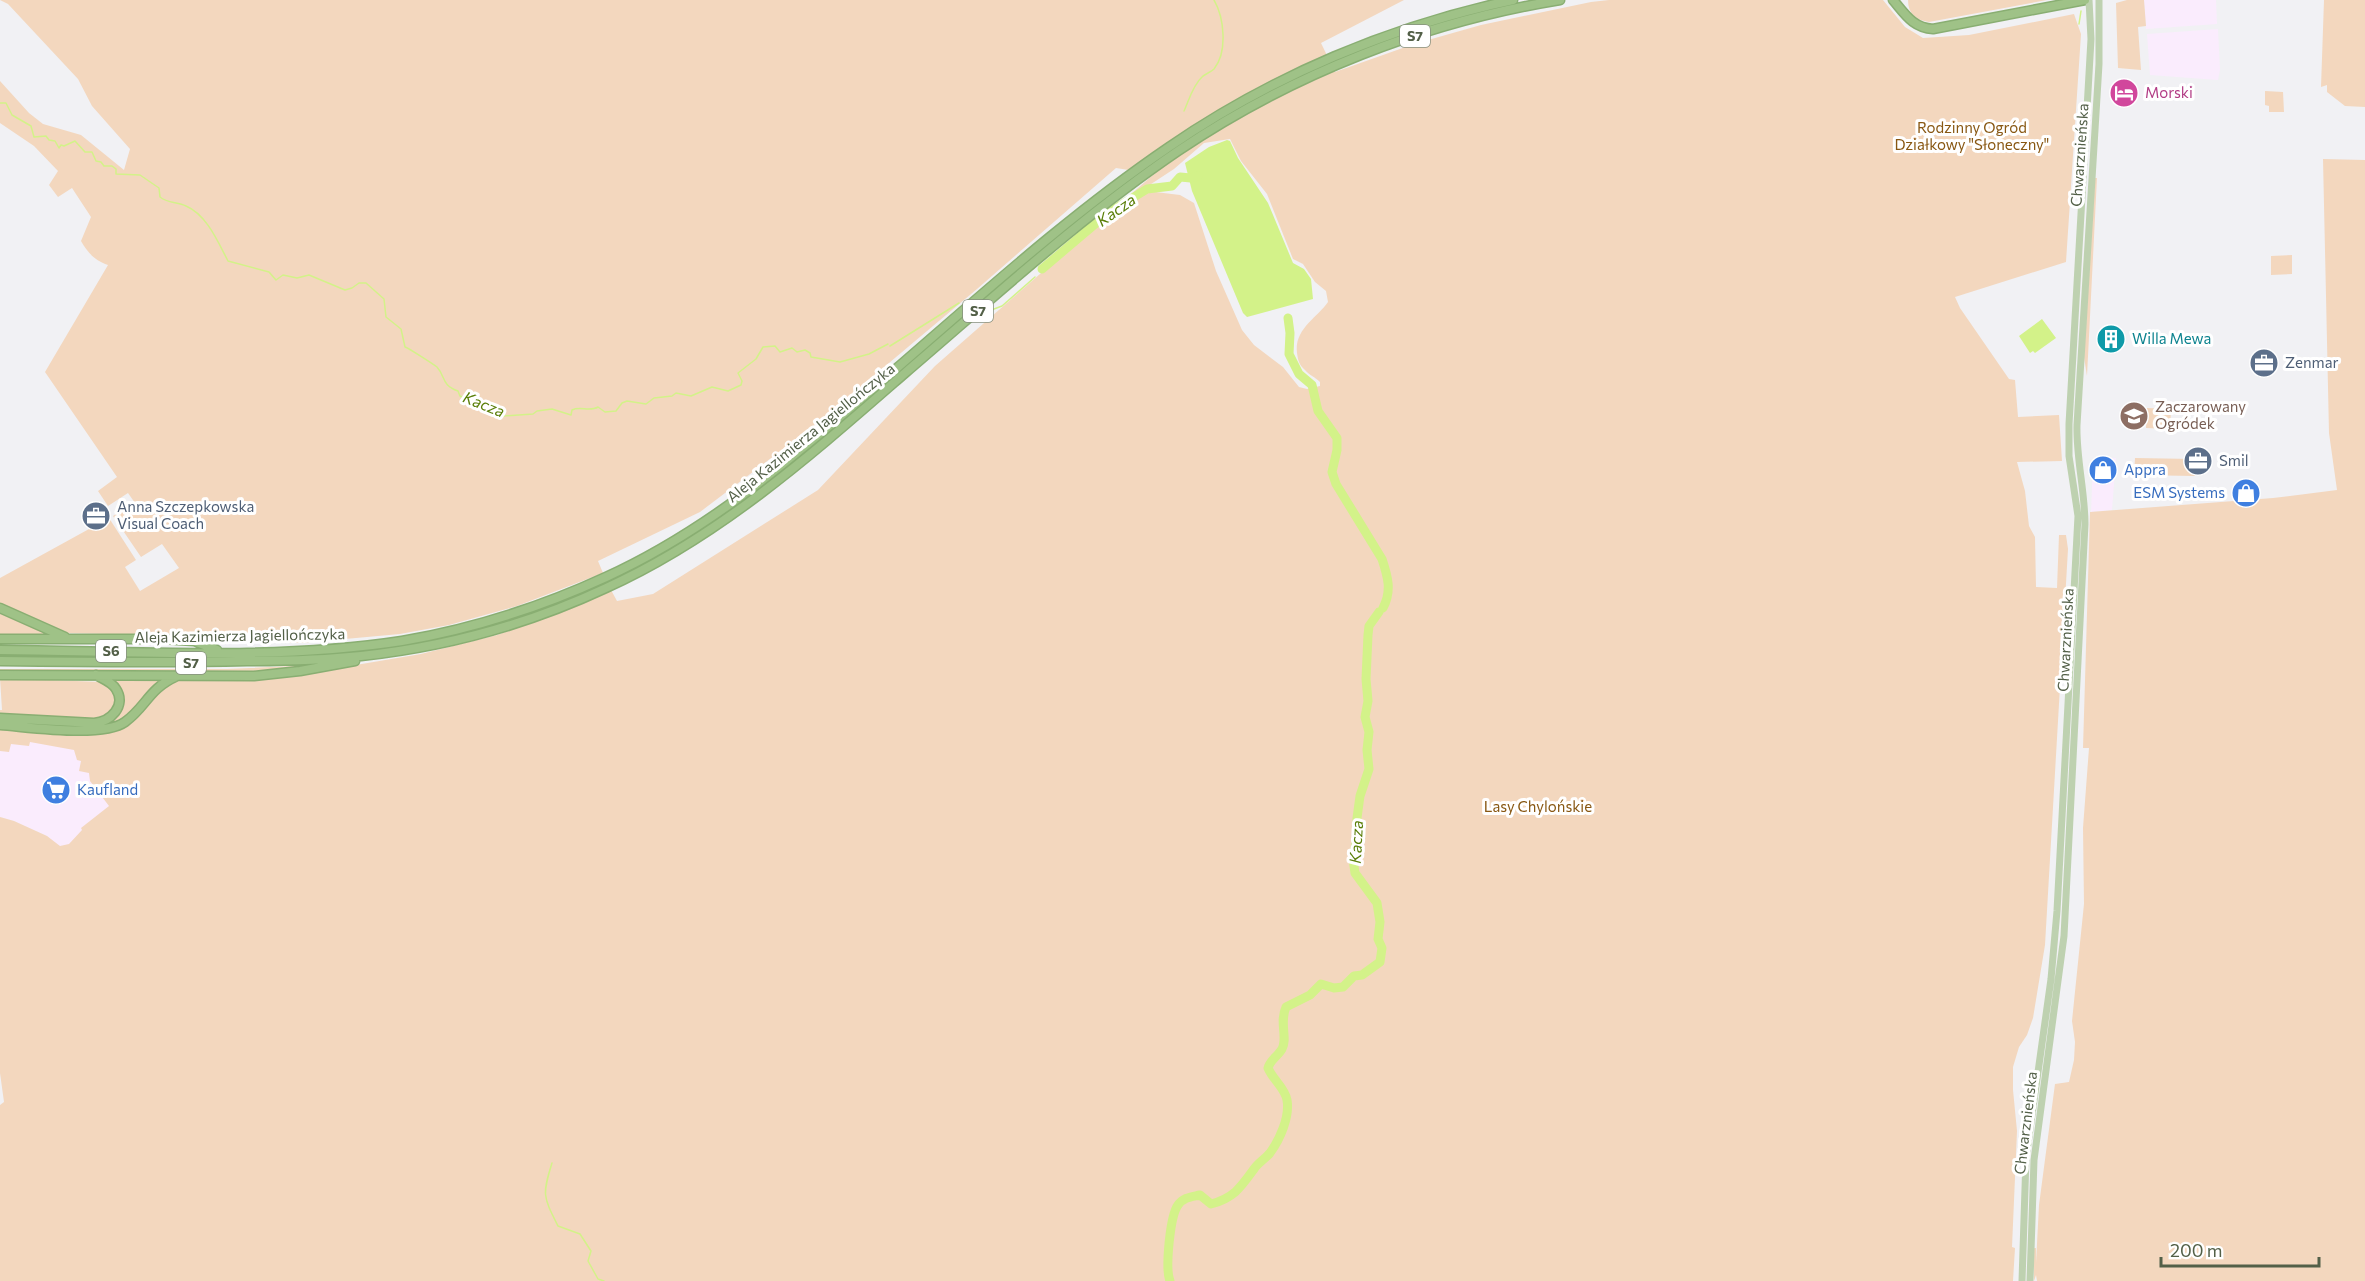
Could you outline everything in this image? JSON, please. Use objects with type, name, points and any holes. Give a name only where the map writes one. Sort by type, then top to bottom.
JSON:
[{"type":"highway","name":"Aleja Kazimierza Jagiellończyka","points":[[0,650],[223,652],[339,648],[436,634],[520,611],[616,572],[687,533],[755,487],[810,443],[1090,204],[1198,128],[1265,89],[1348,51],[1424,23],[1513,0]]},
{"type":"highway","name":"Aleja Kazimierza Jagiellończyka","points":[[0,661],[209,663],[361,656],[405,650],[466,637],[537,616],[616,583],[705,534],[800,464],[1046,253],[1115,197],[1178,151],[1236,115],[1306,79],[1377,49],[1481,17],[1560,0]]},
{"type":"highway","points":[[1893,0],[1916,25],[1933,29],[2085,0]]},
{"type":"highway","points":[[1903,0],[1904,14]]},
{"type":"highway","points":[[0,608],[70,639]]},
{"type":"highway","name":"S7","points":[[0,639],[184,640],[223,652]]},
{"type":"highway","points":[[0,675],[254,676],[300,672],[405,650]]},
{"type":"highway","points":[[0,718],[94,723],[104,721],[114,715],[118,709],[118,694],[110,683],[96,675]]},
{"type":"highway","points":[[0,725],[93,730],[114,728],[130,718],[162,684],[180,675]]},
{"type":"main road","name":"Chwarznieńska","points":[[2022,1281],[2026,1158],[2051,979],[2057,911],[2077,535],[2077,507],[2070,467],[2068,437],[2091,39],[2089,0]]},
{"type":"main road","name":"Chwarznieńska","points":[[2030,1281],[2034,1160],[2066,906],[2085,524],[2084,500],[2077,458],[2077,424],[2098,75],[2099,0]]},
{"type":"shaded area","points":[[2144,0],[2216,0],[2217,24],[2146,29]]},
{"type":"shaded area","points":[[2218,29],[2220,70],[2218,80],[2150,75],[2147,34]]},
{"type":"shaded area","points":[[1230,141],[1238,158],[1268,203],[1293,263],[1304,269],[1311,279],[1313,299],[1247,317],[1243,313],[1192,191],[1185,163],[1209,147]]},
{"type":"shaded area","points":[[2042,319],[2056,338],[2035,353],[2033,351],[2030,353],[2019,336]]},
{"type":"shaded area","points":[[2103,457],[2116,458],[2112,510],[2091,512],[2093,461],[2103,459]]},
{"type":"shaded area","points":[[65,737],[125,814],[78,852],[57,845],[47,836],[0,817],[0,746],[8,740]]},
{"type":"green space","name":"Lasy Chylońskie","points":[[0,0],[1404,0],[1321,43],[1335,72],[1414,44],[1481,25],[1609,0],[1883,0],[1905,27],[1923,38],[1969,35],[2074,14],[2081,34],[2066,262],[1955,297],[1960,308],[2009,379],[2015,380],[2018,417],[2059,415],[2062,461],[2017,462],[2025,491],[2029,526],[2035,537],[2036,587],[2057,588],[2059,535],[2066,535],[2068,549],[2045,945],[2033,1018],[2027,1035],[2019,1047],[2013,1067],[2017,1131],[2012,1247],[2015,1248],[2013,1281],[0,1281],[0,1105],[4,1102],[0,1073],[0,817],[47,836],[60,846],[69,844],[82,830],[81,828],[109,806],[90,781],[89,773],[79,771],[81,761],[77,760],[74,750],[30,742],[29,746],[11,744],[9,752],[0,751],[0,727],[111,731],[173,681],[332,669],[421,654],[497,635],[571,608],[611,590],[617,601],[653,594],[818,490],[935,366],[1154,174],[1116,168],[820,421],[700,512],[598,561],[603,573],[517,606],[449,625],[400,634],[301,643],[68,633],[54,630],[0,604],[0,578],[109,518],[136,560],[125,567],[140,591],[179,568],[162,544],[141,557],[113,516],[135,503],[128,493],[108,506],[98,491],[117,477],[45,372],[108,265],[92,256],[81,241],[91,217],[72,188],[58,197],[49,185],[58,171],[34,146],[0,123],[0,81],[29,113],[43,124],[81,135],[124,170],[130,149],[92,106],[78,79],[8,4]],"holes":[[[1230,139],[1241,161],[1267,194],[1293,259],[1303,264],[1315,282],[1326,291],[1328,302],[1307,324],[1297,345],[1300,364],[1320,382],[1320,386],[1307,389],[1299,387],[1283,367],[1254,345],[1242,330],[1216,271],[1194,203],[1180,195],[1147,191],[1145,188],[1174,169],[1204,143]]]},
{"type":"green space","points":[[1908,0],[2047,0],[1929,22],[1920,20],[1914,15],[1909,9]]},
{"type":"green space","points":[[2127,0],[2144,0],[2146,26],[2138,27],[2141,70],[2118,68],[2116,3]]},
{"type":"green space","points":[[2324,0],[2365,0],[2365,107],[2345,106],[2327,92],[2327,85],[2321,87]]},
{"type":"green space","points":[[2265,91],[2283,92],[2284,112],[2269,112],[2269,106],[2265,105]]},
{"type":"green space","points":[[2323,159],[2365,160],[2365,1281],[2037,1281],[2036,1275],[2034,1281],[2034,1248],[2036,1248],[2036,1263],[2039,1205],[2055,1084],[2069,1082],[2074,1060],[2075,1042],[2072,1021],[2084,904],[2083,828],[2089,748],[2083,748],[2090,512],[2273,498],[2337,490],[2329,433]]},
{"type":"green space","points":[[2095,178],[2097,178],[2087,376],[2084,357]]},
{"type":"green space","points":[[2292,255],[2292,274],[2271,275],[2271,256]]},
{"type":"green space","points":[[2147,408],[2171,409],[2170,429],[2146,428]]},
{"type":"green space","points":[[2135,458],[2194,459],[2195,476],[2134,475]]},
{"type":"green space","points":[[607,581],[608,584],[566,601],[480,630],[436,641],[373,651],[246,658],[0,657],[0,654],[275,656],[391,647],[486,626],[547,606]]},
{"type":"green space","points":[[0,611],[53,635],[0,636]]},
{"type":"green space","points":[[318,665],[255,672],[0,672],[0,669],[227,669]]},
{"type":"green space","points":[[166,677],[121,721],[95,728],[0,723],[102,725],[115,718],[120,711],[109,679]]},
{"type":"green space","points":[[0,678],[101,682],[115,695],[116,705],[111,714],[97,720],[0,715],[0,710],[2,710]]},
{"type":"waterway","points":[[1184,111],[1196,84],[1214,69],[1221,53],[1222,25],[1214,0]]},
{"type":"waterway","points":[[2079,24],[2081,11]]},
{"type":"waterway","name":"Kacza","points":[[0,103],[6,103],[12,115],[31,126],[34,137],[46,136],[49,140],[55,141],[59,148],[61,145],[75,141],[85,152],[92,152],[96,161],[116,169],[116,174],[140,175],[159,188],[160,197],[163,199],[193,210],[206,222],[228,261],[269,272],[276,280],[283,275],[297,278],[309,275],[345,290],[359,283],[366,283],[384,299],[386,317],[401,329],[405,347],[437,367],[446,383],[458,391],[460,396],[504,416],[533,414],[537,411],[552,409],[571,415],[572,410],[598,407],[605,412],[616,411],[622,403],[627,401],[646,404],[654,398],[672,396],[676,393],[691,396],[712,387],[728,391],[741,385],[742,381],[738,373],[756,359],[763,347],[775,346],[780,352],[792,348],[797,352],[805,350],[810,353],[811,357],[840,362],[869,354],[888,344]]},
{"type":"waterway","name":"Kacza","points":[[1042,269],[1108,213],[1147,189],[1172,186],[1180,177],[1198,176]]},
{"type":"waterway","name":"Kacza","points":[[986,312],[1002,306],[1035,277]]},
{"type":"waterway","name":"Kacza","points":[[890,346],[959,303]]},
{"type":"waterway","name":"Kacza","points":[[1288,318],[1289,354],[1299,374],[1312,385],[1318,411],[1337,438],[1332,472],[1336,484],[1382,559],[1388,584],[1383,608]]},
{"type":"waterway","name":"Kacza","points":[[1170,1281],[1169,1243],[1175,1211],[1180,1202],[1200,1195],[1211,1204],[1226,1199],[1241,1186],[1257,1165],[1270,1153],[1281,1135],[1286,1121],[1287,1100],[1268,1068],[1284,1045],[1283,1019],[1286,1007],[1310,995],[1321,984],[1334,988],[1343,987],[1354,976],[1362,975],[1380,962],[1382,948],[1378,939],[1380,922],[1377,903],[1355,873],[1353,859],[1360,796],[1369,769],[1367,750],[1369,732],[1365,717],[1368,701],[1366,679],[1368,635],[1369,626],[1379,612]]},
{"type":"waterway","points":[[552,1163],[546,1189],[549,1208],[558,1226],[580,1234],[591,1251],[588,1261],[598,1279],[604,1281]]},
{"type":"place","name":"Morski","points":[[2124,93]]},
{"type":"place","name":"Willa Mewa","points":[[2111,339]]},
{"type":"place","name":"Zenmar","points":[[2264,363]]},
{"type":"place","name":"Zaczarowany Ogródek","points":[[2134,416]]},
{"type":"place","name":"Smil","points":[[2198,461]]},
{"type":"place","name":"Appra","points":[[2103,470]]},
{"type":"place","name":"ESM Systems","points":[[2246,493]]},
{"type":"place","name":"Anna Szczepkowska Visual Coach","points":[[96,516]]},
{"type":"place","name":"Kaufland","points":[[56,790]]},
{"type":"park label","name":"Rodzinny Ogród Działkowy \"Słoneczny\"","points":[[1972,136]]}]
